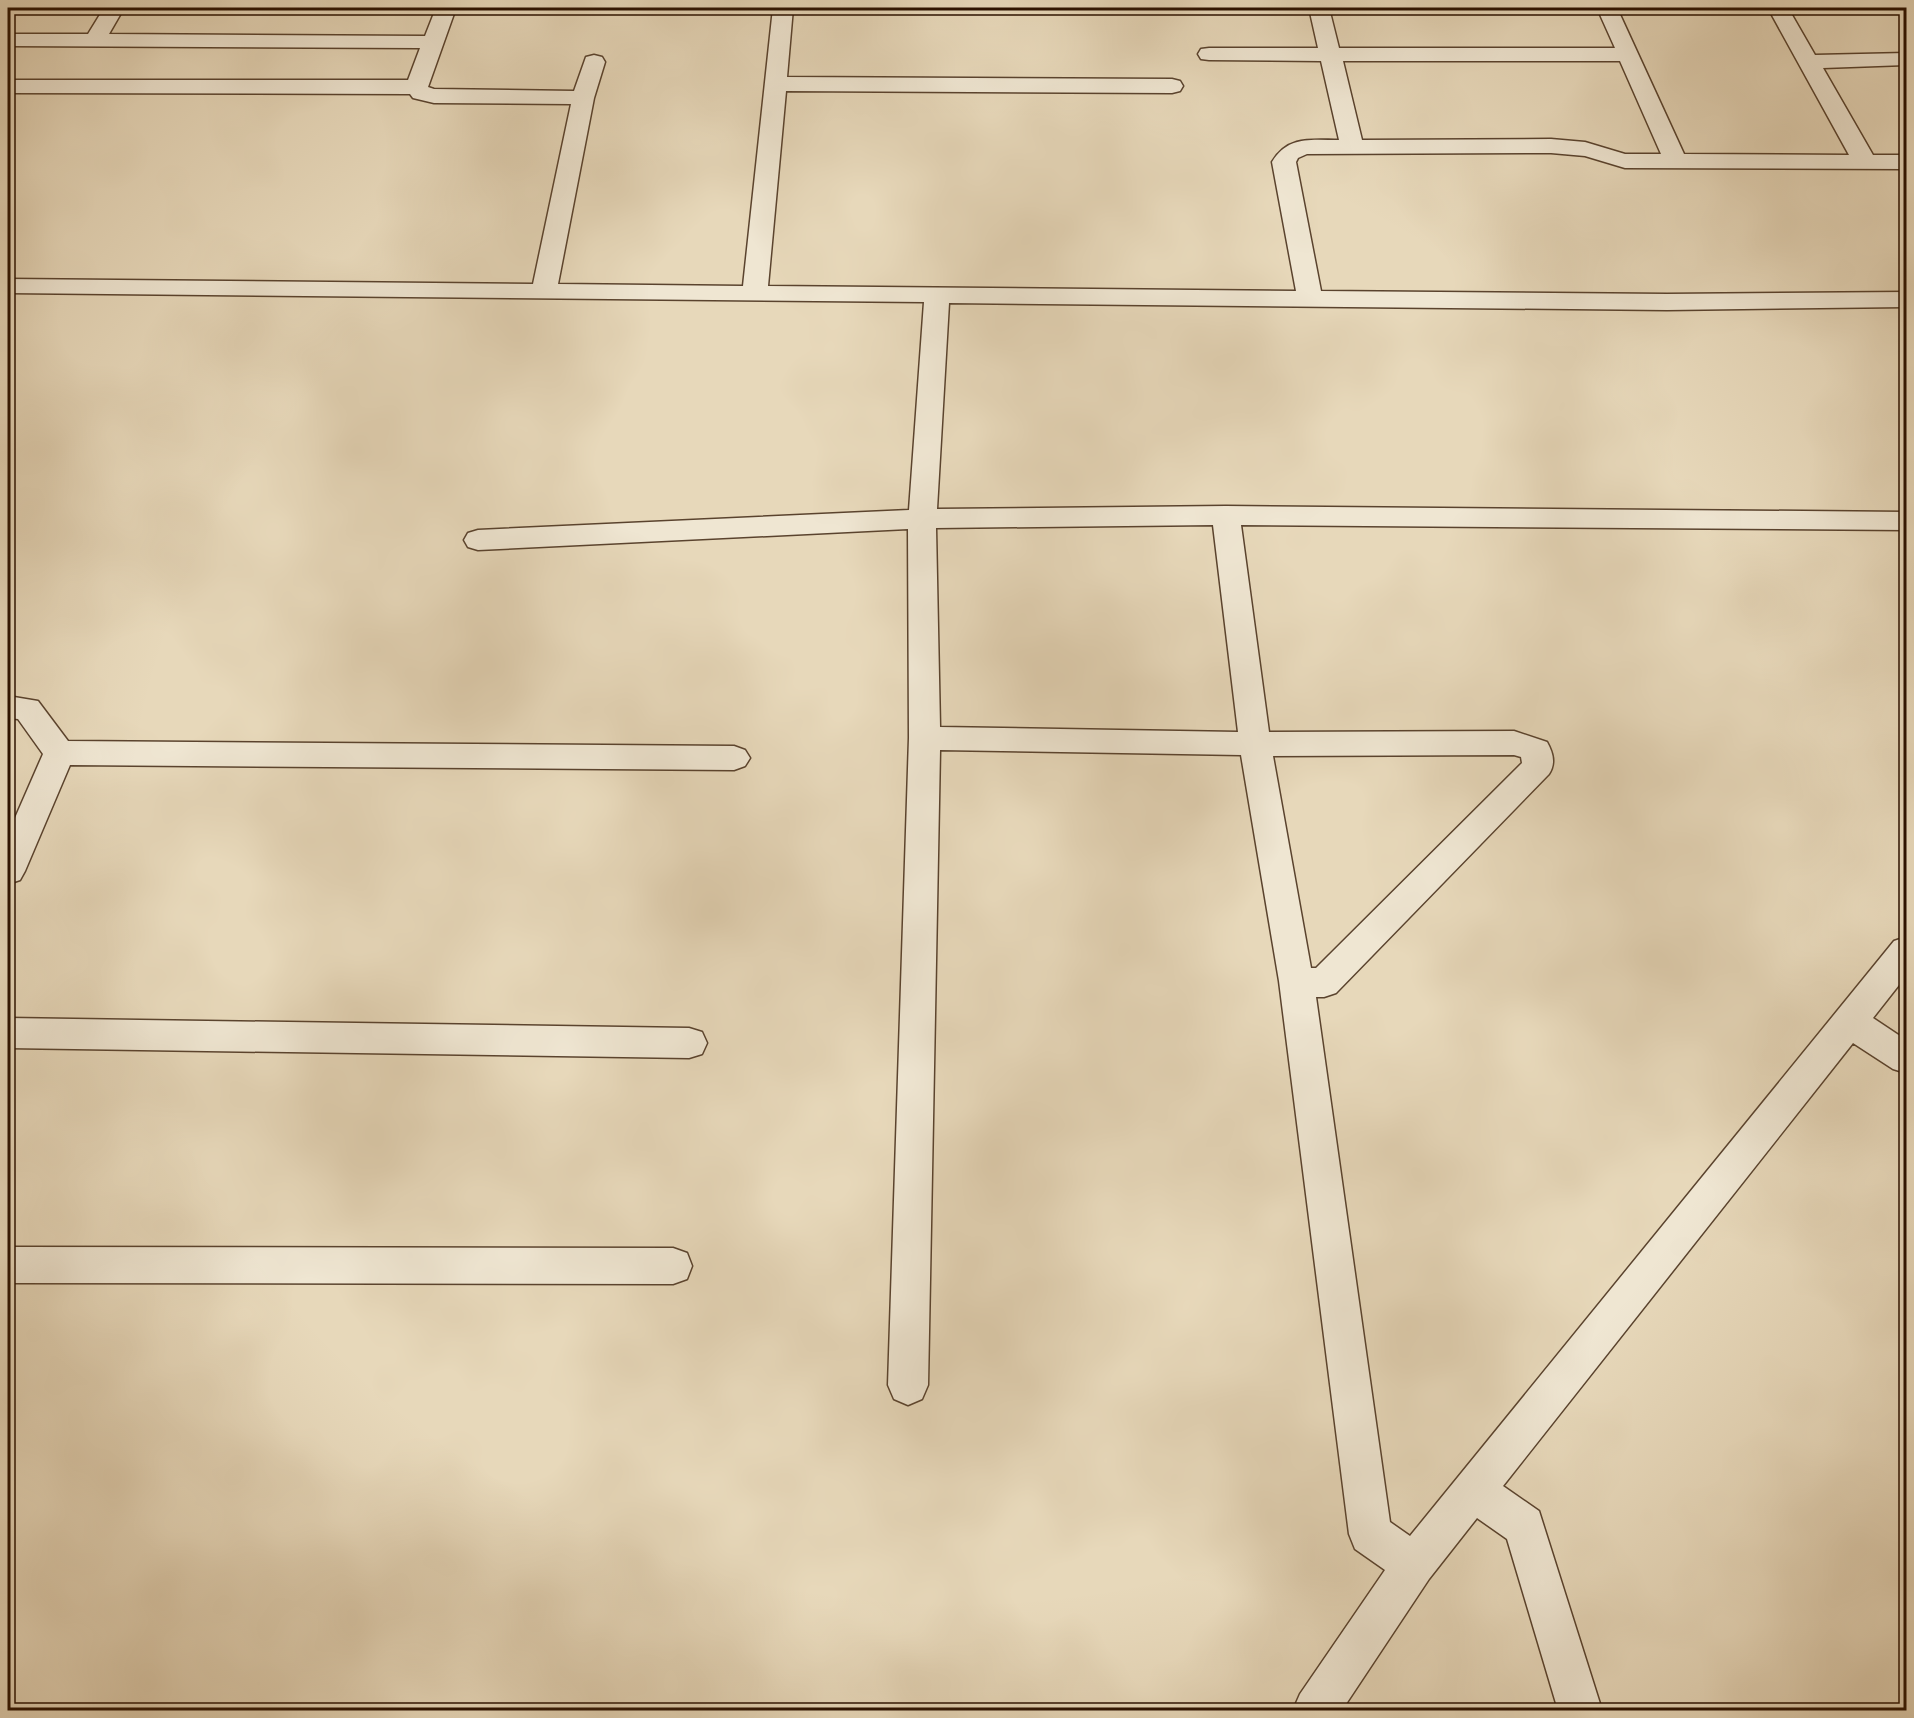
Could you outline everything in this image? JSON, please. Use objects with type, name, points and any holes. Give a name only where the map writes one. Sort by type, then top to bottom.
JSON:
[{"type":"street","points":[[94,41],[114,8]]},
{"type":"street","points":[[417,87],[446,8]]},
{"type":"street","points":[[755,292],[783,8]]},
{"type":"street","points":[[1319,8],[1352,145]]},
{"type":"street","points":[[1607,8],[1676,160]]},
{"type":"street","points":[[1778,8],[1864,162]]},
{"type":"street","points":[[8,40],[434,42]]},
{"type":"street","points":[[1209,54],[1629,55]]},
{"type":"street","points":[[1808,62],[1906,59]]},
{"type":"street","points":[[544,290],[583,98],[594,62]]},
{"type":"street","points":[[776,84],[1172,86]]},
{"type":"street","points":[[8,87],[417,87]]},
{"type":"street","points":[[417,87],[421,93],[434,96],[583,98]]},
{"type":"street","points":[[1310,298],[1284,162],[1289,153],[1304,147],[1352,145],[1551,146],[1579,148],[1607,158],[1625,160],[1906,162]]},
{"type":"street","points":[[8,286],[1655,302],[1906,300]]},
{"type":"street","points":[[908,1384],[925,738],[922,519],[937,294]]},
{"type":"street","points":[[1226,515],[1255,744],[1296,981],[1370,1534],[1414,1564]]},
{"type":"street","points":[[478,540],[922,519],[1226,515],[1906,520]]},
{"type":"street","points":[[8,707],[27,709],[59,753]]},
{"type":"street","points":[[925,738],[1255,744],[1514,743],[1536,750],[1538,765],[1324,983],[1296,981]]},
{"type":"street","points":[[59,753],[734,758]]},
{"type":"street","points":[[11,855],[59,753]]},
{"type":"street","points":[[1316,1710],[1414,1564],[1906,951]]},
{"type":"street","points":[[1849,1022],[1906,1058]]},
{"type":"street","points":[[8,1033],[689,1043]]},
{"type":"street","points":[[8,1265],[674,1266]]},
{"type":"street","points":[[1473,1490],[1524,1526],[1580,1710]]}]
